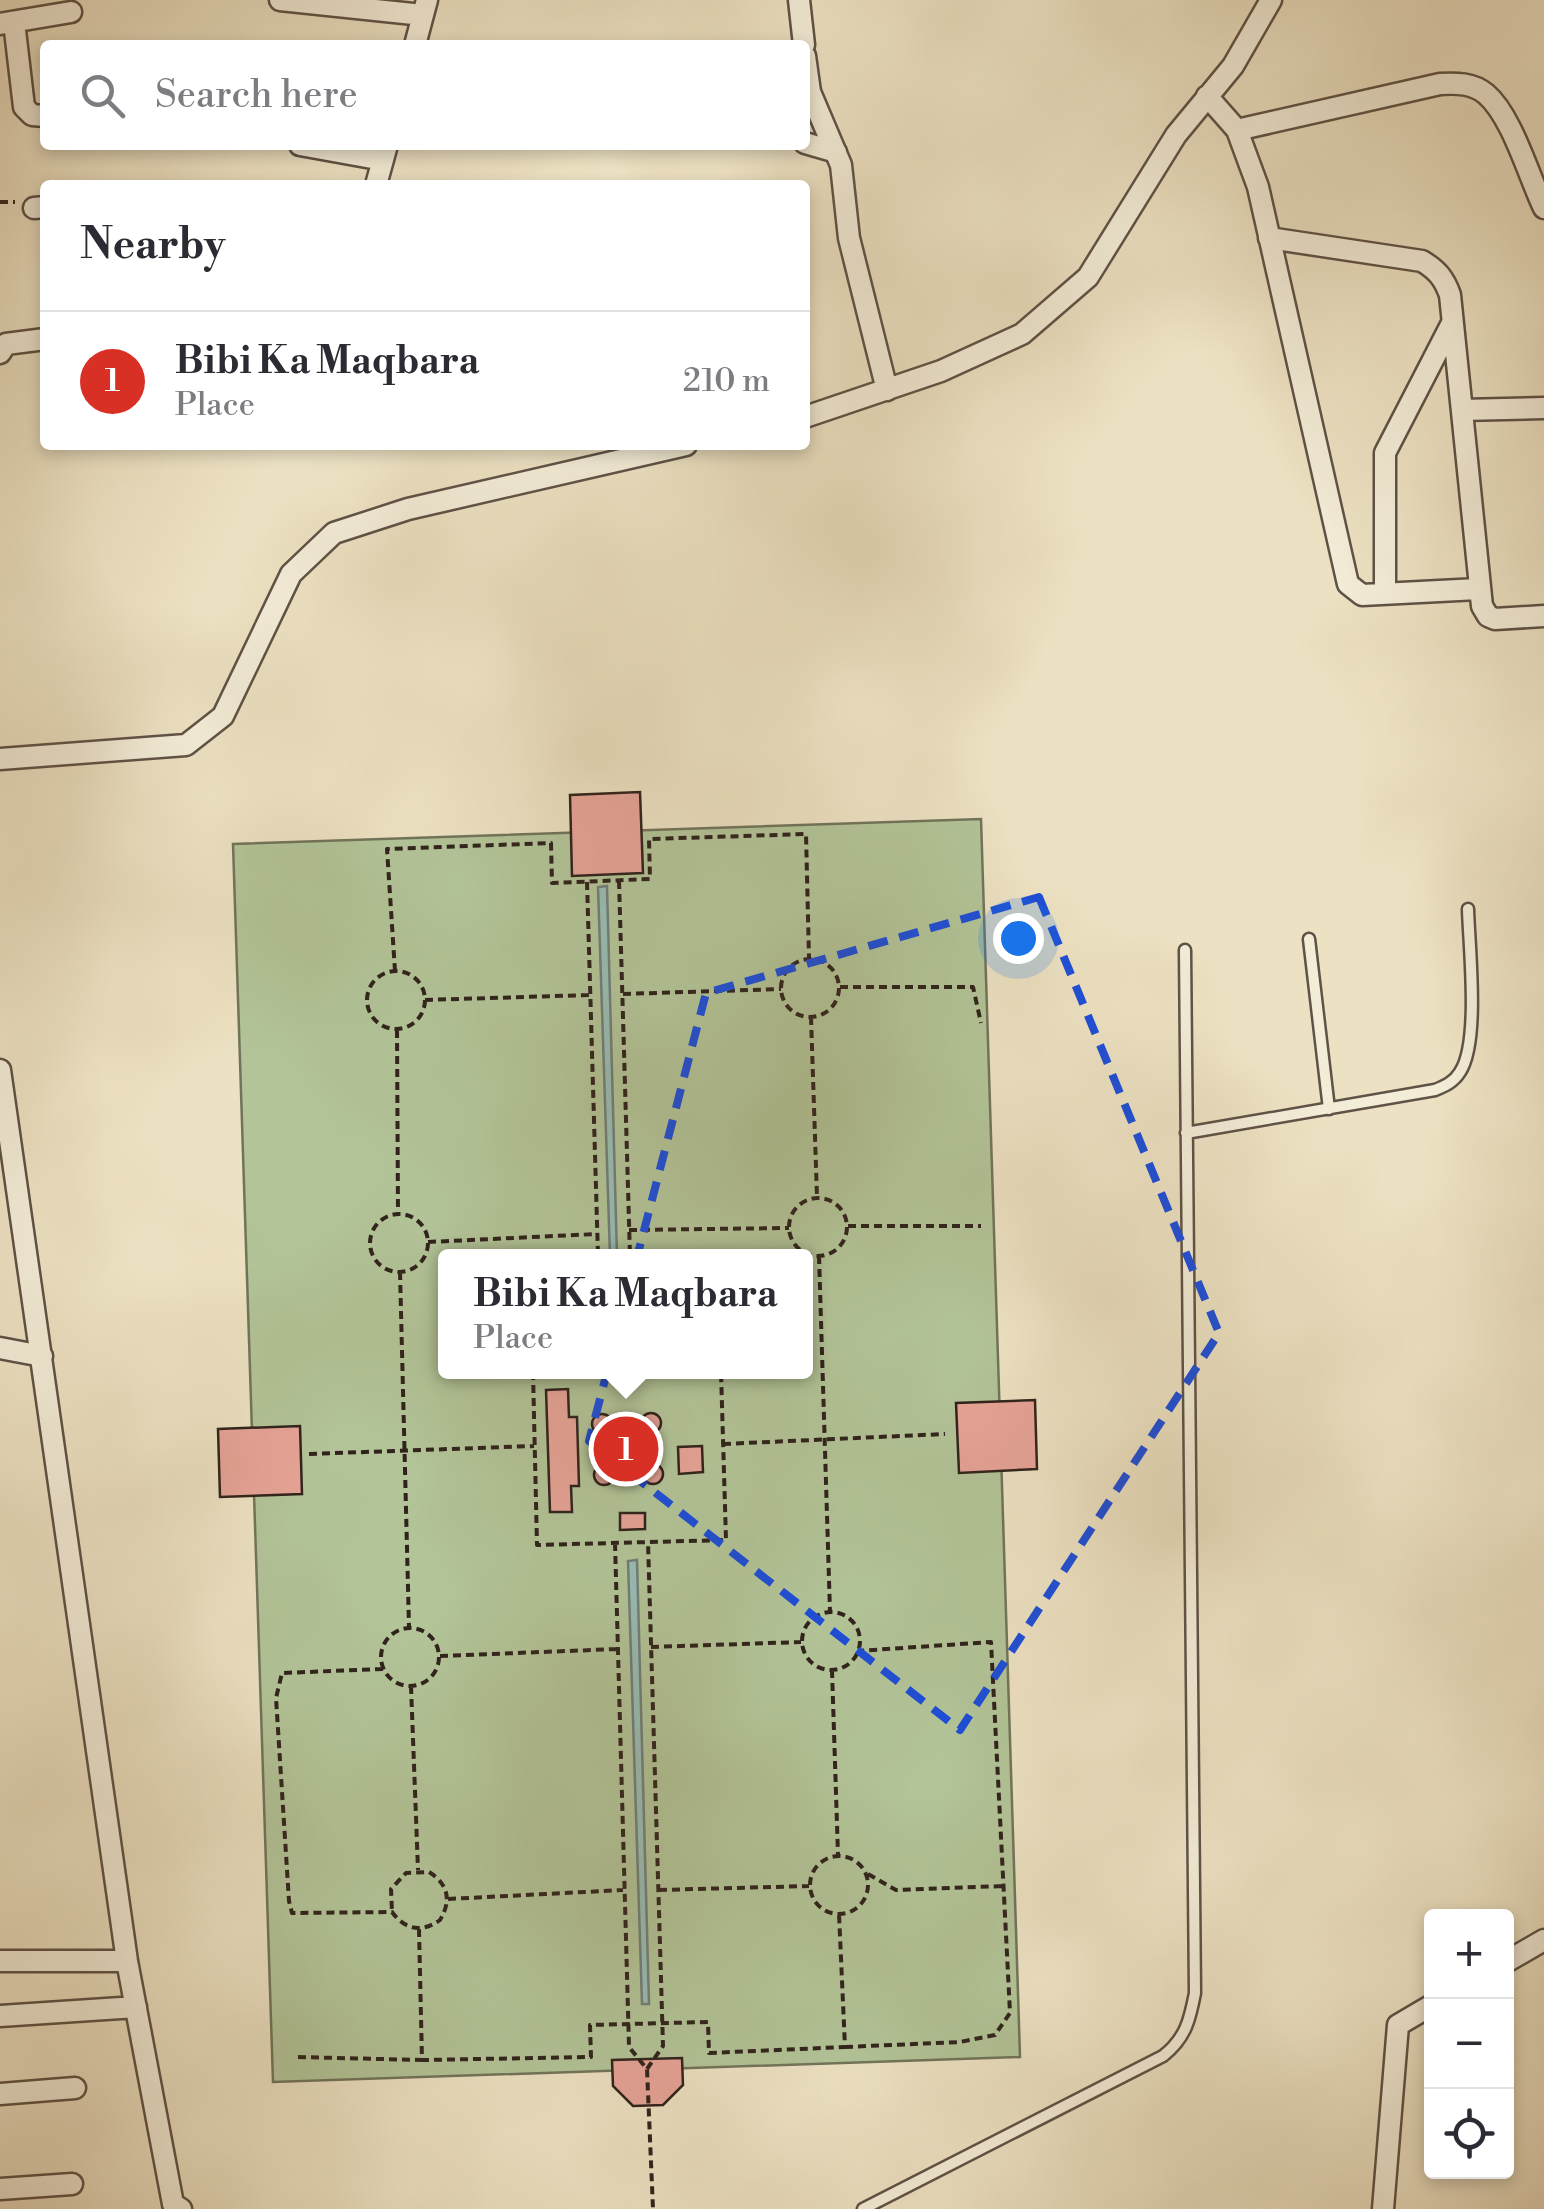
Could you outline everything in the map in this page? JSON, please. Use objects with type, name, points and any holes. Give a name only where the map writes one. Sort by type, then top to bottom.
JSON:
[{"type":"street","points":[[280,0],[425,8],[416,40]]},
{"type":"street","points":[[798,0],[803,40]]},
{"type":"street","points":[[810,414],[941,371],[1022,334],[1088,277],[1176,135],[1234,66],[1271,0]]},
{"type":"street","points":[[40,116],[32,115],[24,107],[7,23],[71,12]]},
{"type":"street","points":[[1236,130],[1440,84],[1473,86],[1501,112],[1544,208]]},
{"type":"street","points":[[810,92],[844,179],[848,238],[886,390]]},
{"type":"street","points":[[1206,96],[1236,130],[1254,172],[1348,584],[1362,594],[1478,589]]},
{"type":"street","points":[[810,144],[836,152]]},
{"type":"street","points":[[353,150],[385,153],[377,180]]},
{"type":"street","points":[[1269,238],[1422,260],[1446,282],[1478,589],[1484,612],[1491,618],[1544,616]]},
{"type":"street","points":[[1385,594],[1385,454],[1453,322]]},
{"type":"street","points":[[0,352],[6,344],[40,340]]},
{"type":"street","points":[[1462,410],[1544,408]]},
{"type":"street","points":[[0,758],[186,745],[223,716],[291,574],[334,533],[408,509],[664,450]]},
{"type":"street","points":[[0,1070],[128,1961],[172,2204],[181,2209]]},
{"type":"street","points":[[0,1348],[42,1356]]},
{"type":"street","points":[[1514,1957],[1544,1940]]},
{"type":"street","points":[[0,1961],[128,1961]]},
{"type":"street","points":[[0,2016],[136,2007]]},
{"type":"street","points":[[1384,2209],[1398,2025],[1424,2010]]},
{"type":"street","points":[[0,2094],[75,2088]]},
{"type":"street","points":[[0,2189],[72,2184]]},
{"type":"lane","points":[[1186,1133],[1435,1090],[1449,1084],[1460,1072],[1471,1038],[1468,909]]},
{"type":"lane","points":[[1309,939],[1328,1109]]},
{"type":"lane","points":[[863,2209],[1163,2056],[1184,2034],[1190,2018],[1195,1972],[1185,950]]},
{"type":"path","points":[[395,971],[387,849],[550,842],[552,883],[587,882],[650,879],[649,839],[806,834],[809,958]]},
{"type":"path","points":[[619,880],[630,1249]]},
{"type":"path","points":[[587,882],[598,1249]]},
{"type":"path","points":[[809,958],[830,966],[840,987],[832,1008],[811,1017],[790,1009],[781,989],[789,968],[809,958]]},
{"type":"path","points":[[395,971],[416,979],[425,1000],[418,1020],[397,1030],[376,1022],[366,1002],[374,980],[395,971]]},
{"type":"path","points":[[840,987],[972,988],[981,1024]]},
{"type":"path","points":[[623,994],[781,989]]},
{"type":"path","points":[[425,1000],[590,994]]},
{"type":"path","points":[[811,1017],[818,1198]]},
{"type":"path","points":[[397,1030],[398,1214]]},
{"type":"path","points":[[801,1249],[788,1228],[797,1207],[818,1198],[838,1206],[848,1226],[840,1247],[819,1256],[813,1254]]},
{"type":"path","points":[[398,1214],[419,1222],[428,1242],[420,1263],[400,1272],[379,1264],[369,1244],[378,1223],[398,1214]]},
{"type":"path","points":[[848,1226],[981,1226]]},
{"type":"path","points":[[630,1230],[788,1228]]},
{"type":"path","points":[[428,1242],[597,1234]]},
{"type":"path","points":[[819,1256],[830,1612]]},
{"type":"path","points":[[400,1272],[410,1627]]},
{"type":"path","points":[[533,1379],[538,1545],[726,1540],[721,1379]]},
{"type":"path","points":[[723,1444],[945,1434]]},
{"type":"path","points":[[309,1454],[534,1446]]},
{"type":"path","points":[[647,2070],[664,2046],[648,1542]]},
{"type":"path","points":[[615,1543],[629,2047],[647,2070],[654,2209]]},
{"type":"path","points":[[830,1612],[841,1614],[858,1629],[858,1652],[852,1661],[832,1670],[810,1662],[801,1642],[809,1621],[830,1612]]},
{"type":"path","points":[[410,1627],[430,1635],[440,1656],[432,1676],[411,1686],[400,1684],[384,1669],[381,1658],[389,1636],[410,1627]]},
{"type":"path","points":[[651,1647],[801,1642]]},
{"type":"path","points":[[298,2057],[591,2057],[590,2026],[629,2023],[708,2022],[709,2053],[960,2042],[995,2035],[1010,2013],[991,1642],[858,1652]]},
{"type":"path","points":[[440,1656],[618,1648]]},
{"type":"path","points":[[384,1669],[282,1673],[276,1698],[292,1912],[392,1912]]},
{"type":"path","points":[[832,1670],[838,1856]]},
{"type":"path","points":[[411,1686],[418,1870]]},
{"type":"path","points":[[866,1873],[866,1895],[851,1912],[840,1914],[818,1906],[809,1886],[817,1865],[838,1856],[849,1857],[866,1873],[896,1890],[1004,1886]]},
{"type":"path","points":[[418,1870],[439,1878],[448,1899],[440,1920],[419,1929],[398,1921],[389,1901],[397,1880],[418,1870]]},
{"type":"path","points":[[658,1890],[809,1886]]},
{"type":"path","points":[[448,1899],[625,1890]]},
{"type":"path","points":[[840,1914],[845,2047]]},
{"type":"path","points":[[419,1929],[422,2060]]},
{"type":"highlighted area","points":[[1039,897],[1219,1333],[960,1730],[589,1441],[706,993]]},
{"type":"green space","points":[[981,819],[1020,2057],[273,2082],[233,844]]},
{"type":"water","points":[[607,886],[617,1249],[610,1249],[598,887]]},
{"type":"water","points":[[637,1560],[649,2004],[642,2004],[628,1561]]},
{"type":"building","points":[[640,792],[643,873],[572,876],[570,795]]},
{"type":"building","points":[[568,1389],[569,1417],[577,1417],[579,1486],[571,1486],[572,1512],[550,1512],[546,1390]]},
{"type":"building","points":[[1035,1400],[1037,1469],[959,1473],[956,1403]]},
{"type":"building","points":[[651,1413],[661,1423],[651,1433],[641,1423]]},
{"type":"building","points":[[602,1414],[612,1424],[602,1434],[592,1424]]},
{"type":"building","points":[[300,1426],[302,1494],[220,1497],[218,1429]]},
{"type":"building","points":[[627,1429],[641,1434],[646,1448],[641,1462],[627,1467],[613,1462],[608,1448],[613,1434]]},
{"type":"building","points":[[702,1446],[703,1472],[679,1474],[678,1447]]},
{"type":"building","points":[[653,1464],[663,1474],[653,1484],[643,1474]]},
{"type":"building","points":[[604,1465],[614,1475],[604,1485],[594,1475]]},
{"type":"building","points":[[620,1513],[645,1513],[645,1529],[620,1530]]},
{"type":"building","points":[[682,2058],[683,2085],[663,2105],[633,2106],[613,2086],[612,2060]]},
{"type":"place","name":"Bibi Ka Maqbara","points":[[626,1449]]}]
